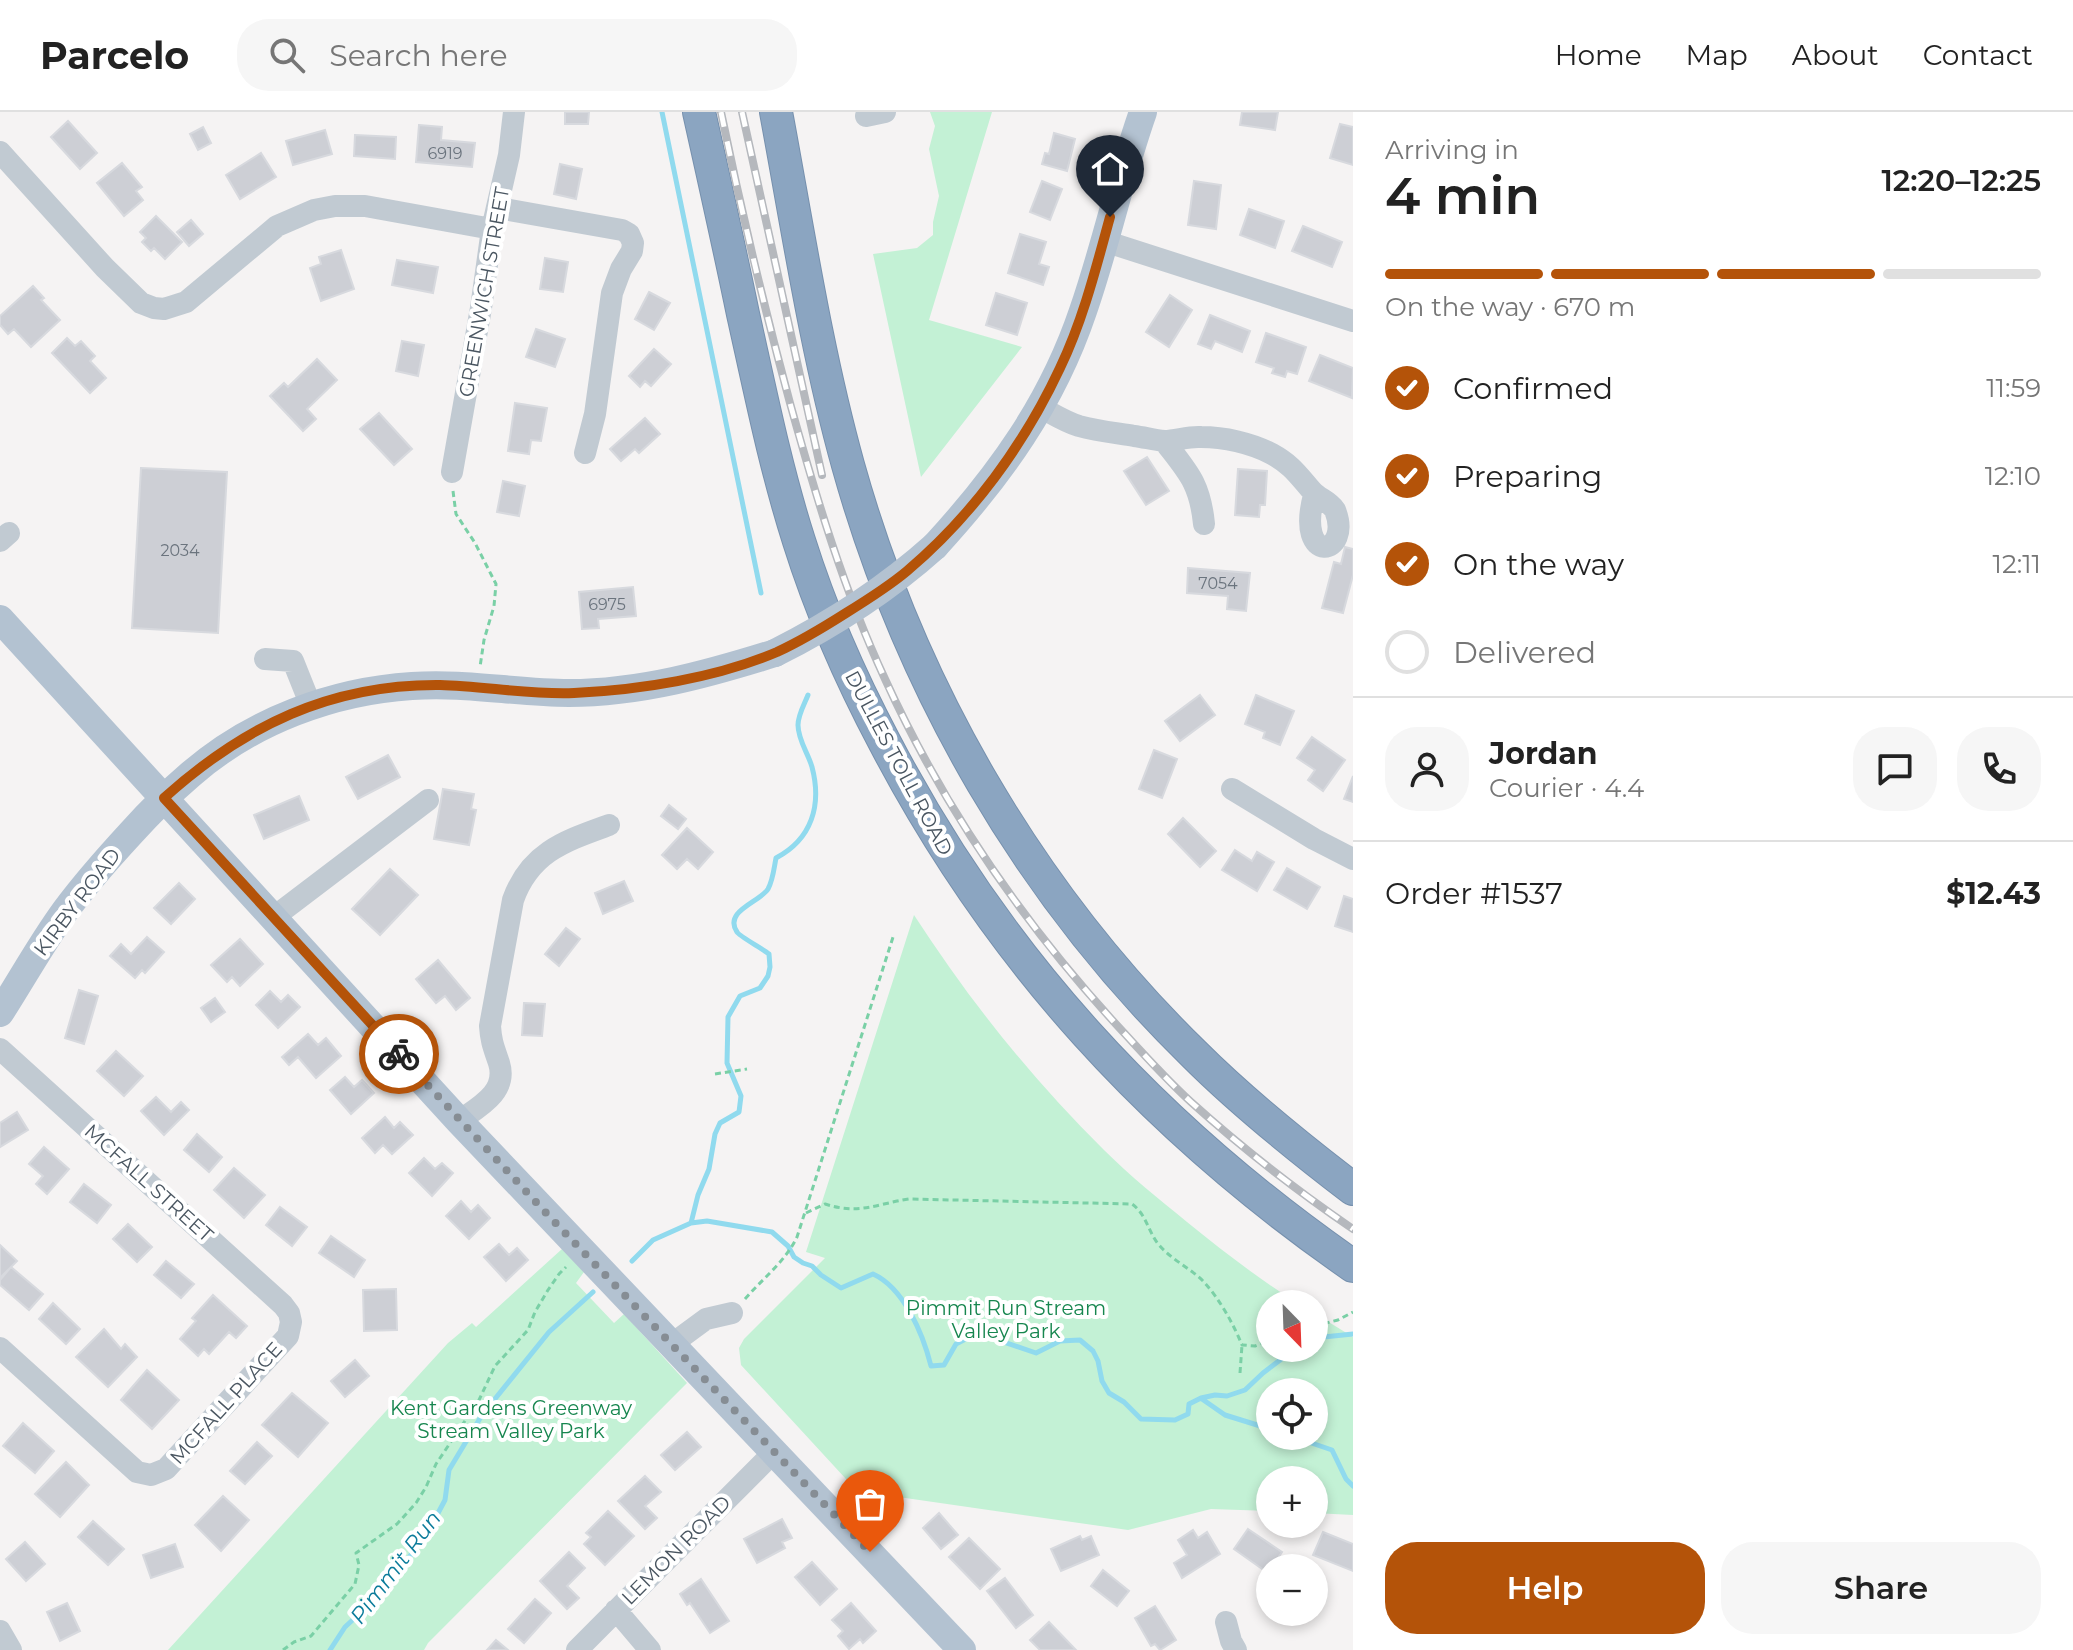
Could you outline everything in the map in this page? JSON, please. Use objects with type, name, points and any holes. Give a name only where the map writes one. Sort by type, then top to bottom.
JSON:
[{"type":"highway","name":"DULLES TOLL ROAD","points":[[699,112],[765,419],[799,544],[846,665],[910,791],[985,909],[1102,1051],[1163,1113],[1229,1172],[1353,1266]]},
{"type":"highway","points":[[776,112],[821,352],[848,465],[888,587],[912,646],[950,724],[1034,864],[1081,928],[1140,997],[1235,1093],[1353,1189]]},
{"type":"main road","name":"KIRBY ROAD","points":[[0,1013],[65,911],[102,865],[164,798],[194,771],[255,730],[311,706],[346,695],[386,688],[443,685],[571,693],[647,687],[708,674],[775,653],[818,631],[905,573],[935,546],[1000,470],[1040,407],[1062,365],[1083,311],[1143,112]]},
{"type":"main road","points":[[0,619],[459,1121],[962,1650]]},
{"type":"street","name":"GREENWICH STREET","points":[[452,472],[514,112]]},
{"type":"street","points":[[0,152],[105,268],[141,303],[154,308],[164,309],[186,302],[277,226],[314,210],[335,206],[495,218],[543,214],[622,230],[629,234],[632,251],[612,293],[595,414],[585,453]]},
{"type":"street","points":[[1104,241],[1353,321]]},
{"type":"street","points":[[1040,407],[1080,426],[1164,441],[1199,437],[1260,447],[1298,472],[1314,495]]},
{"type":"street","points":[[1164,441],[1194,481],[1202,504],[1204,524]]},
{"type":"street","points":[[265,659],[293,661],[311,706]]},
{"type":"street","points":[[1232,789],[1353,859]]},
{"type":"street","points":[[274,917],[428,800]]},
{"type":"street","points":[[459,1121],[490,1099],[501,1079],[500,1067],[491,1045],[490,1026],[518,885],[543,855],[564,842],[609,825]]},
{"type":"street","name":"MCFALL STREET","points":[[0,1049],[297,1321]]},
{"type":"street","points":[[672,1344],[706,1319],[732,1313]]},
{"type":"street","name":"MCFALL PLACE","points":[[0,1348],[137,1472],[151,1480],[166,1469],[288,1336],[297,1321]]},
{"type":"street","name":"LEMON ROAD","points":[[577,1650],[775,1451]]},
{"type":"street","points":[[616,1610],[650,1650]]},
{"type":"street","points":[[1226,1622],[1236,1650]]},
{"type":"street","points":[[0,1631],[11,1650]]},
{"type":"path","points":[[452,472],[456,514],[496,584],[480,670]]},
{"type":"path","points":[[732,1313],[782,1263],[797,1237],[894,934]]},
{"type":"path","points":[[715,1074],[747,1069]]},
{"type":"path","points":[[806,1213],[825,1204],[859,1210],[909,1199],[1132,1204],[1145,1217],[1157,1243],[1202,1280],[1220,1304],[1242,1345],[1240,1373]]},
{"type":"path","points":[[283,1650],[311,1636],[355,1584],[359,1565],[356,1553],[390,1530],[416,1503],[436,1464],[479,1400],[495,1366],[528,1330],[535,1312],[559,1274],[573,1264]]},
{"type":"path","points":[[1328,1322],[1353,1312]]},
{"type":"path","points":[[1242,1345],[1256,1346]]},
{"type":"green space","points":[[930,112],[992,112],[929,320],[1022,347],[921,477],[873,254],[917,248],[933,235],[939,196],[929,149],[935,126]]},
{"type":"green space","name":"Pimmit Run Stream Valley Park","points":[[914,915],[1003,1038],[1104,1150],[1214,1244],[1278,1290],[1256,1290],[1256,1362],[1328,1362],[1328,1322],[1353,1337],[1353,1515],[1328,1514],[1328,1466],[1256,1466],[1256,1511],[1211,1509],[1128,1530],[857,1491],[741,1365],[739,1348],[744,1339],[825,1258],[806,1252]]},
{"type":"green space","name":"Kent Gardens Greenway Stream Valley Park","points":[[562,1249],[584,1272],[576,1283],[614,1323],[624,1314],[687,1383],[424,1650],[168,1650],[448,1343],[472,1323],[476,1327]]},
{"type":"building","points":[[565,112],[589,112],[588,124],[565,124]]},
{"type":"building","points":[[1242,112],[1278,112],[1275,130],[1240,125]]},
{"type":"building","points":[[68,121],[97,153],[80,169],[51,137]]},
{"type":"building","points":[[1340,124],[1353,127],[1353,165],[1330,158]]},
{"type":"building","points":[[419,125],[442,127],[441,140],[475,143],[472,167],[416,162]]},
{"type":"building","points":[[203,127],[211,143],[198,150],[190,134]]},
{"type":"building","points":[[325,130],[332,154],[293,165],[286,141]]},
{"type":"building","points":[[1054,133],[1075,139],[1067,171],[1042,164],[1045,153],[1049,154]]},
{"type":"building","points":[[355,135],[396,137],[395,159],[354,156]]},
{"type":"building","points":[[261,153],[276,177],[240,199],[226,175]]},
{"type":"building","points":[[122,163],[142,187],[136,191],[143,200],[124,216],[97,183]]},
{"type":"building","points":[[560,164],[582,169],[576,199],[554,194]]},
{"type":"building","points":[[1042,181],[1062,189],[1050,220],[1030,212]]},
{"type":"building","points":[[1194,181],[1221,185],[1216,229],[1188,225]]},
{"type":"building","points":[[1249,209],[1284,221],[1275,248],[1240,235]]},
{"type":"building","points":[[156,216],[182,242],[165,259],[142,242],[146,238],[140,232]]},
{"type":"building","points":[[191,220],[203,234],[189,246],[177,232]]},
{"type":"building","points":[[1303,226],[1342,242],[1332,267],[1292,251]]},
{"type":"building","points":[[1020,234],[1046,242],[1039,264],[1049,267],[1043,285],[1008,273]]},
{"type":"building","points":[[341,250],[354,289],[321,301],[310,268],[321,264],[319,257]]},
{"type":"building","points":[[545,258],[568,262],[563,292],[540,289]]},
{"type":"building","points":[[397,260],[438,267],[433,293],[392,285]]},
{"type":"building","points":[[33,286],[44,298],[41,300],[60,320],[31,347],[14,329],[8,334],[0,325],[0,316]]},
{"type":"building","points":[[649,292],[670,303],[654,330],[635,319]]},
{"type":"building","points":[[996,293],[1027,303],[1017,335],[986,325]]},
{"type":"building","points":[[1170,295],[1192,310],[1169,347],[1146,332]]},
{"type":"building","points":[[1210,315],[1250,331],[1242,352],[1215,341],[1211,349],[1198,344]]},
{"type":"building","points":[[536,329],[565,339],[555,367],[526,357]]},
{"type":"building","points":[[1266,333],[1306,347],[1297,374],[1287,371],[1285,377],[1272,373],[1274,368],[1256,362]]},
{"type":"building","points":[[67,338],[75,346],[81,341],[95,356],[90,361],[106,378],[90,393],[52,353]]},
{"type":"building","points":[[402,341],[424,345],[418,376],[396,371]]},
{"type":"building","points":[[654,349],[671,364],[651,386],[645,381],[640,387],[629,376]]},
{"type":"building","points":[[1320,355],[1353,368],[1352,398],[1309,381]]},
{"type":"building","points":[[317,359],[337,380],[307,409],[316,419],[303,431],[270,396],[284,383],[288,387]]},
{"type":"building","points":[[515,403],[547,408],[541,441],[531,440],[529,454],[508,451]]},
{"type":"building","points":[[379,413],[412,449],[394,465],[360,429]]},
{"type":"building","points":[[645,418],[660,434],[639,453],[635,449],[621,461],[610,449]]},
{"type":"building","points":[[1147,457],[1169,491],[1146,505],[1124,471]]},
{"type":"building","points":[[141,468],[227,472],[218,633],[132,628]]},
{"type":"building","points":[[1238,469],[1267,471],[1265,505],[1260,505],[1259,517],[1235,515]]},
{"type":"building","points":[[503,481],[525,486],[519,516],[497,512]]},
{"type":"building","points":[[1345,547],[1353,549],[1353,575],[1343,613],[1322,608],[1334,562],[1341,564]]},
{"type":"building","points":[[1188,568],[1250,573],[1246,611],[1227,609],[1228,596],[1187,593]]},
{"type":"building","points":[[633,587],[636,616],[598,619],[599,628],[582,629],[579,592]]},
{"type":"building","points":[[1200,695],[1215,715],[1180,741],[1165,721]]},
{"type":"building","points":[[1256,695],[1294,711],[1280,745],[1263,738],[1265,732],[1245,724]]},
{"type":"building","points":[[1312,737],[1345,760],[1323,791],[1308,780],[1315,770],[1297,758]]},
{"type":"building","points":[[1154,750],[1177,759],[1162,798],[1139,789]]},
{"type":"building","points":[[388,755],[400,777],[358,799],[346,777]]},
{"type":"building","points":[[1353,776],[1353,802],[1344,799]]},
{"type":"building","points":[[443,789],[474,794],[471,809],[476,810],[469,845],[434,839]]},
{"type":"building","points":[[299,796],[309,820],[264,839],[254,815]]},
{"type":"building","points":[[669,805],[686,819],[678,829],[661,816]]},
{"type":"building","points":[[1183,818],[1216,851],[1200,867],[1168,834]]},
{"type":"building","points":[[687,828],[713,852],[698,869],[687,859],[677,869],[662,855]]},
{"type":"building","points":[[1235,850],[1252,861],[1257,852],[1274,862],[1257,891],[1222,870]]},
{"type":"building","points":[[1287,868],[1320,887],[1307,909],[1274,890]]},
{"type":"building","points":[[390,869],[418,895],[380,935],[352,909]]},
{"type":"building","points":[[624,881],[633,901],[603,914],[595,893]]},
{"type":"building","points":[[179,883],[195,899],[171,924],[154,908]]},
{"type":"building","points":[[1344,896],[1353,899],[1353,932],[1335,926]]},
{"type":"building","points":[[566,928],[580,939],[559,966],[545,954]]},
{"type":"building","points":[[147,937],[164,952],[145,973],[142,970],[135,978],[110,956],[121,944],[131,954]]},
{"type":"building","points":[[240,939],[263,964],[240,986],[232,977],[227,982],[211,965]]},
{"type":"building","points":[[438,960],[470,998],[456,1010],[445,996],[436,1003],[416,979]]},
{"type":"building","points":[[79,990],[98,996],[84,1044],[65,1038]]},
{"type":"building","points":[[270,991],[281,1002],[288,995],[300,1007],[278,1028],[256,1005]]},
{"type":"building","points":[[215,998],[225,1012],[211,1022],[201,1008]]},
{"type":"building","points":[[524,1003],[545,1004],[542,1036],[522,1035]]},
{"type":"building","points":[[308,1034],[318,1045],[326,1038],[341,1056],[316,1078],[298,1057],[289,1065],[282,1057]]},
{"type":"building","points":[[116,1051],[143,1076],[124,1096],[97,1071]]},
{"type":"building","points":[[345,1077],[354,1087],[362,1080],[374,1093],[351,1114],[330,1090]]},
{"type":"building","points":[[156,1097],[171,1112],[181,1102],[189,1110],[164,1135],[141,1111]]},
{"type":"building","points":[[17,1112],[28,1130],[0,1147],[0,1123]]},
{"type":"building","points":[[385,1117],[394,1128],[400,1122],[413,1135],[392,1154],[383,1145],[375,1153],[362,1138]]},
{"type":"building","points":[[197,1134],[222,1157],[209,1172],[184,1150]]},
{"type":"building","points":[[44,1147],[69,1169],[47,1194],[36,1184],[43,1176],[29,1164]]},
{"type":"building","points":[[424,1158],[435,1169],[442,1163],[453,1173],[432,1196],[409,1173]]},
{"type":"building","points":[[234,1168],[265,1195],[244,1218],[214,1190]]},
{"type":"building","points":[[84,1184],[111,1205],[97,1223],[70,1202]]},
{"type":"building","points":[[461,1201],[471,1212],[478,1205],[490,1218],[469,1239],[446,1216]]},
{"type":"building","points":[[280,1207],[307,1227],[292,1246],[266,1225]]},
{"type":"building","points":[[128,1224],[152,1247],[137,1262],[113,1239]]},
{"type":"building","points":[[331,1236],[365,1260],[354,1277],[319,1253]]},
{"type":"building","points":[[499,1244],[509,1255],[517,1248],[528,1260],[506,1281],[484,1257]]},
{"type":"building","points":[[0,1245],[17,1261],[0,1278]]},
{"type":"building","points":[[166,1261],[194,1284],[181,1298],[154,1275]]},
{"type":"building","points":[[11,1267],[43,1294],[29,1310],[0,1285],[0,1280]]},
{"type":"building","points":[[396,1289],[397,1330],[364,1331],[363,1290]]},
{"type":"building","points":[[213,1295],[247,1326],[236,1338],[229,1332],[209,1354],[204,1349],[198,1356],[180,1339],[196,1321],[192,1318]]},
{"type":"building","points":[[53,1303],[80,1329],[66,1344],[39,1319]]},
{"type":"building","points":[[104,1329],[121,1349],[125,1344],[137,1357],[108,1387],[76,1357]]},
{"type":"building","points":[[355,1360],[369,1376],[345,1397],[331,1381]]},
{"type":"building","points":[[147,1370],[179,1400],[152,1429],[121,1400]]},
{"type":"building","points":[[292,1393],[328,1423],[298,1457],[262,1425]]},
{"type":"building","points":[[23,1423],[54,1451],[35,1473],[3,1446]]},
{"type":"building","points":[[687,1432],[701,1447],[675,1470],[661,1455]]},
{"type":"building","points":[[257,1442],[272,1456],[245,1484],[230,1471]]},
{"type":"building","points":[[66,1462],[89,1485],[60,1517],[35,1494]]},
{"type":"building","points":[[645,1476],[661,1492],[645,1506],[657,1518],[645,1529],[618,1501]]},
{"type":"building","points":[[223,1496],[249,1520],[221,1551],[195,1525]]},
{"type":"building","points":[[608,1511],[634,1536],[605,1565],[584,1544],[591,1537],[586,1533]]},
{"type":"building","points":[[939,1513],[958,1535],[941,1549],[923,1528]]},
{"type":"building","points":[[782,1519],[792,1538],[782,1542],[785,1548],[757,1563],[744,1539]]},
{"type":"building","points":[[93,1521],[124,1549],[108,1565],[78,1537]]},
{"type":"building","points":[[1248,1529],[1256,1538],[1261,1538],[1282,1552],[1256,1554],[1256,1565],[1234,1549]]},
{"type":"building","points":[[1193,1530],[1198,1538],[1207,1532],[1220,1554],[1182,1578],[1174,1563],[1187,1555],[1178,1540]]},
{"type":"building","points":[[1328,1534],[1353,1544],[1353,1571],[1328,1561],[1328,1554],[1313,1554],[1320,1538],[1328,1538]]},
{"type":"building","points":[[1080,1536],[1082,1540],[1091,1536],[1099,1555],[1061,1571],[1051,1549]]},
{"type":"building","points":[[969,1538],[1000,1569],[980,1589],[949,1557]]},
{"type":"building","points":[[25,1542],[45,1564],[26,1581],[6,1559]]},
{"type":"building","points":[[175,1544],[183,1567],[151,1578],[143,1555]]},
{"type":"building","points":[[569,1552],[585,1568],[567,1586],[579,1598],[567,1609],[540,1581]]},
{"type":"building","points":[[812,1562],[837,1589],[820,1605],[795,1577]]},
{"type":"building","points":[[1103,1570],[1129,1591],[1117,1606],[1091,1586]]},
{"type":"building","points":[[1005,1578],[1033,1615],[1016,1628],[987,1591]]},
{"type":"building","points":[[701,1579],[729,1621],[710,1633],[690,1603],[687,1605],[680,1594]]},
{"type":"building","points":[[535,1599],[551,1613],[524,1643],[508,1629]]},
{"type":"building","points":[[67,1603],[80,1631],[60,1641],[47,1612]]},
{"type":"building","points":[[851,1603],[876,1631],[863,1643],[860,1639],[849,1649],[838,1636],[843,1631],[832,1620]]},
{"type":"building","points":[[1155,1606],[1176,1640],[1160,1650],[1155,1644],[1151,1646],[1135,1618]]},
{"type":"building","points":[[1049,1622],[1076,1650],[1040,1650],[1030,1640]]},
{"type":"building","points":[[496,1640],[508,1650],[487,1650]]},
{"type":"waterway","points":[[662,112],[761,593]]},
{"type":"waterway","points":[[691,1223],[709,1169],[715,1134],[720,1123],[739,1112],[741,1096],[727,1063],[728,1017],[740,996],[760,988],[770,967],[769,954],[737,932],[735,918],[768,889],[776,858],[806,831],[814,807],[815,781],[798,731],[800,714],[808,695]]},
{"type":"waterway","name":"Pimmit Run","points":[[632,1261],[653,1240],[691,1223],[707,1221],[772,1232],[788,1246],[794,1257],[841,1288],[873,1274],[884,1281],[911,1313],[931,1366],[944,1365],[956,1344],[977,1333],[1036,1353],[1060,1341],[1080,1340],[1093,1351],[1109,1393],[1124,1402],[1141,1419],[1175,1420],[1188,1414],[1189,1404],[1201,1398],[1227,1396],[1245,1390],[1278,1362]]},
{"type":"waterway","name":"Pimmit Run","points":[[330,1650],[345,1627],[384,1591],[428,1532],[445,1500],[449,1470],[482,1415],[549,1332],[593,1292]]},
{"type":"waterway","name":"Pimmit Run","points":[[1328,1337],[1353,1334]]},
{"type":"waterway","points":[[1202,1399],[1225,1415],[1256,1425]]},
{"type":"waterway","points":[[1328,1449],[1332,1450],[1346,1479],[1353,1486]]},
{"type":"railway","points":[[721,112],[771,331],[821,508],[870,646],[934,776],[1022,911],[1055,954],[1142,1052],[1182,1094],[1230,1136],[1353,1229]]},
{"type":"railway","points":[[742,112],[822,475]]},
{"type":"way so far","points":[[399,1054],[459,1121],[870,1552]]},
{"type":"route","points":[[399,1054],[164,798],[194,771],[255,730],[292,713],[346,695],[386,688],[443,685],[571,693],[647,687],[708,674],[775,653],[818,631],[905,573],[935,546],[1000,470],[1026,433],[1062,365],[1083,311],[1110,217]]}]
